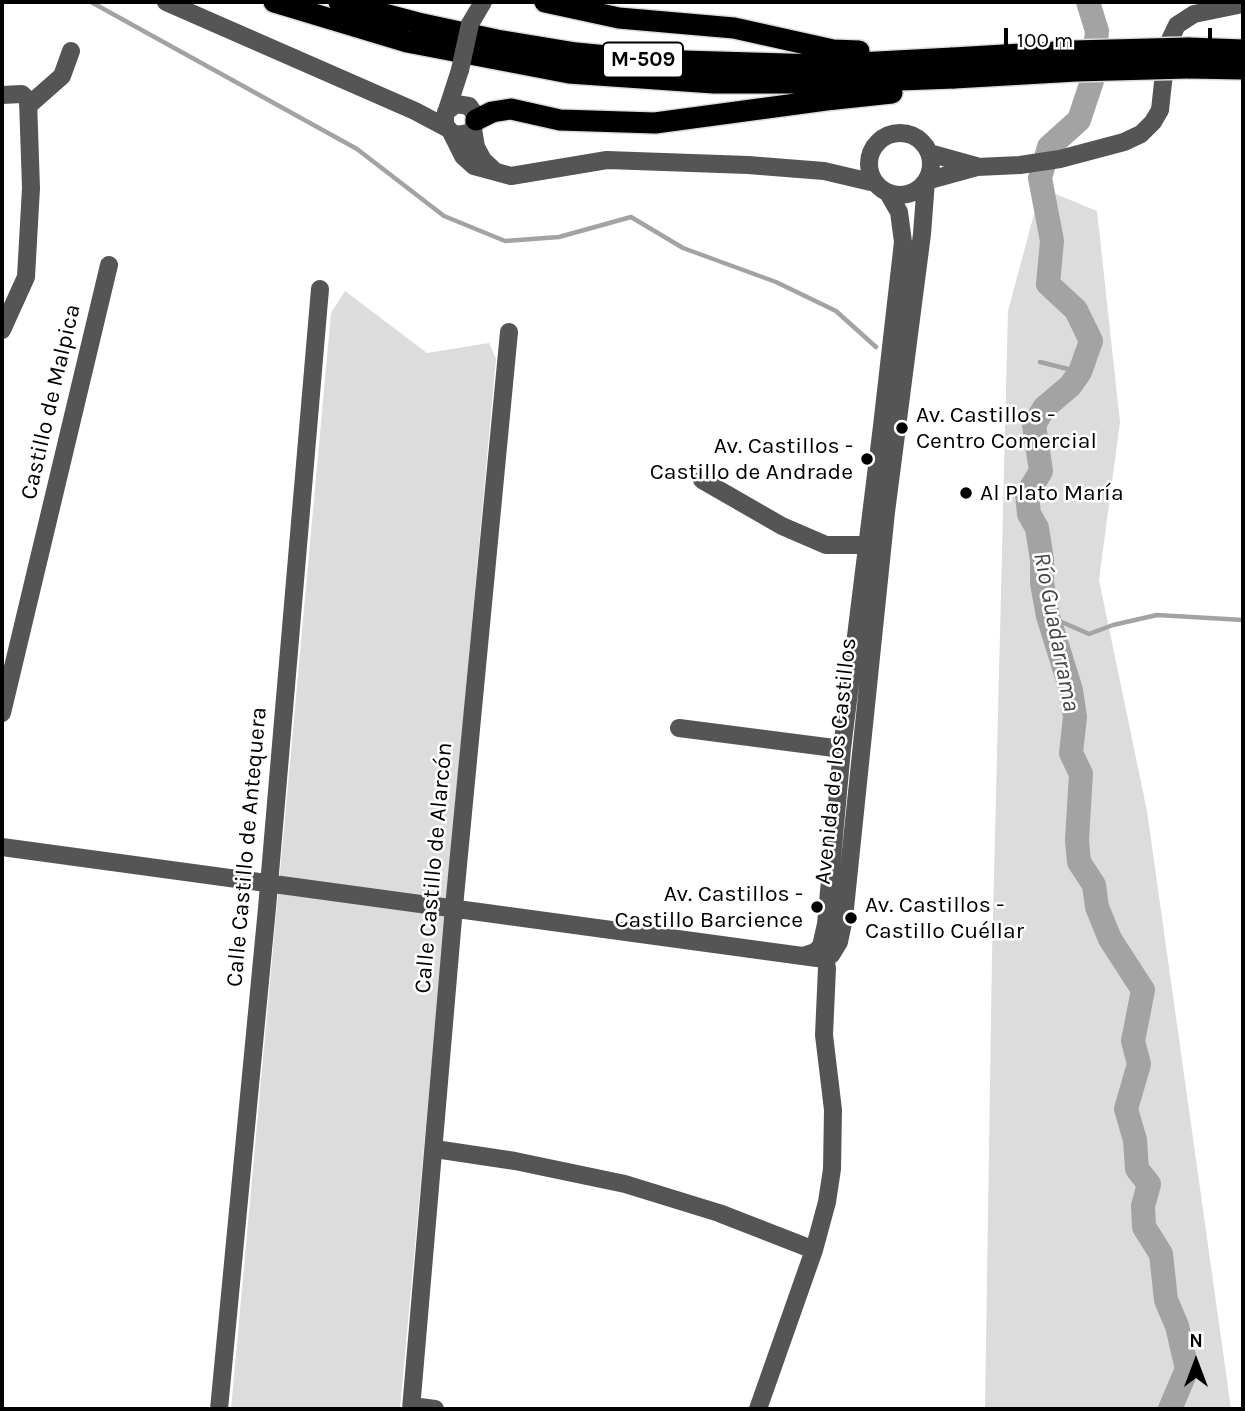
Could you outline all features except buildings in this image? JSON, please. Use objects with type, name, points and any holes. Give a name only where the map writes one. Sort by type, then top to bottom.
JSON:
[{"type":"highway","name":"M-509","points":[[274,2],[408,41],[569,73],[714,83],[817,83],[954,68],[1076,71],[1243,50]]},
{"type":"highway","name":"M-509","points":[[339,2],[497,40],[576,53],[649,60],[821,65],[927,59],[954,68]]},
{"type":"highway","points":[[545,2],[619,18],[734,28],[833,50],[884,52],[927,59]]},
{"type":"highway","name":"M-509","points":[[1188,58],[1243,69]]},
{"type":"highway","points":[[471,117],[511,109],[560,120],[655,123],[826,100],[929,90],[954,68]]},
{"type":"street","points":[[166,2],[448,124],[463,135],[471,117]]},
{"type":"street","points":[[470,2],[470,24],[448,124],[463,156],[474,166],[512,176],[607,160],[748,165],[824,171],[899,195],[919,189],[926,181],[931,167],[929,153]]},
{"type":"street","points":[[470,24],[483,2]]},
{"type":"street","points":[[926,181],[976,167],[1038,163],[1124,142],[1141,134],[1160,110],[1167,46],[1177,25],[1194,14],[1243,4]]},
{"type":"street","points":[[28,106],[62,76],[71,51]]},
{"type":"street","points":[[460,69],[476,147],[483,160],[499,174]]},
{"type":"street","points":[[2,95],[26,95],[31,188],[26,277],[2,330]]},
{"type":"street","points":[[448,124],[456,104],[471,117]]},
{"type":"street","points":[[882,188],[871,176],[869,159],[878,142],[895,134],[915,137],[929,153],[976,167]]},
{"type":"street","points":[[824,171],[851,167],[869,159]]},
{"type":"street","name":"Avenida de los Castillos","points":[[815,954],[836,950],[844,918],[886,512],[922,234],[926,181]]},
{"type":"street","name":"Avenida de los Castillos","points":[[815,954],[821,946],[826,924],[842,749],[903,242],[899,212],[882,188]]},
{"type":"street","name":"Castillo de Malpica","points":[[2,713],[109,265]]},
{"type":"street","name":"Calle Castillo de Antequera","points":[[219,1409],[269,883],[320,289]]},
{"type":"street","name":"Calle Castillo de Alarcón","points":[[412,1408],[454,907],[509,332]]},
{"type":"street","points":[[702,480],[782,526],[826,545],[868,545]]},
{"type":"street","points":[[679,728],[842,749]]},
{"type":"street","points":[[2,847],[815,954],[827,968],[824,1035],[834,1132],[827,1202],[814,1250],[758,1409]]},
{"type":"street","points":[[435,1149],[515,1161],[625,1184],[719,1213],[814,1250]]},
{"type":"street","points":[[412,1408],[435,1409]]},
{"type":"shaded area","points":[[1041,188],[1097,211],[1120,422],[1099,580],[1147,811],[1231,1409],[985,1409],[992,954],[1008,311]]},
{"type":"shaded area","points":[[345,291],[427,353],[489,343],[496,359],[400,1409],[231,1409],[331,313]]},
{"type":"waterway","points":[[91,2],[357,149],[444,216],[505,241],[559,237],[631,217],[683,248],[776,282],[836,311],[876,347]]},
{"type":"waterway","name":"Río Guadarrama","points":[[1088,2],[1097,31],[1092,81],[1079,120],[1049,147],[1040,178],[1052,241],[1048,284],[1076,310],[1091,341],[1080,372],[1070,386],[1044,408],[1034,425],[1041,471],[1027,494],[1029,514],[1037,528],[1048,616],[1071,690],[1075,717],[1071,753],[1081,774],[1077,840],[1079,862],[1094,885],[1097,907],[1110,939],[1143,990],[1133,1041],[1139,1064],[1126,1109],[1135,1140],[1137,1169],[1149,1184],[1143,1206],[1144,1227],[1161,1254],[1166,1300],[1177,1326],[1187,1369],[1170,1409]]},
{"type":"waterway","points":[[1040,362],[1080,372]]},
{"type":"waterway","points":[[1048,616],[1089,634],[1113,625],[1157,615],[1243,620]]},
{"type":"place","name":"Av. Castillos - Centro Comercial","points":[[902,428]]},
{"type":"place","name":"Av. Castillos - Castillo de Andrade","points":[[867,459]]},
{"type":"place","name":"Al Plato María","points":[[966,493]]},
{"type":"place","name":"Av. Castillos - Castillo Barcience","points":[[817,907]]},
{"type":"place","name":"Av. Castillos - Castillo Cuéllar","points":[[851,918]]}]
